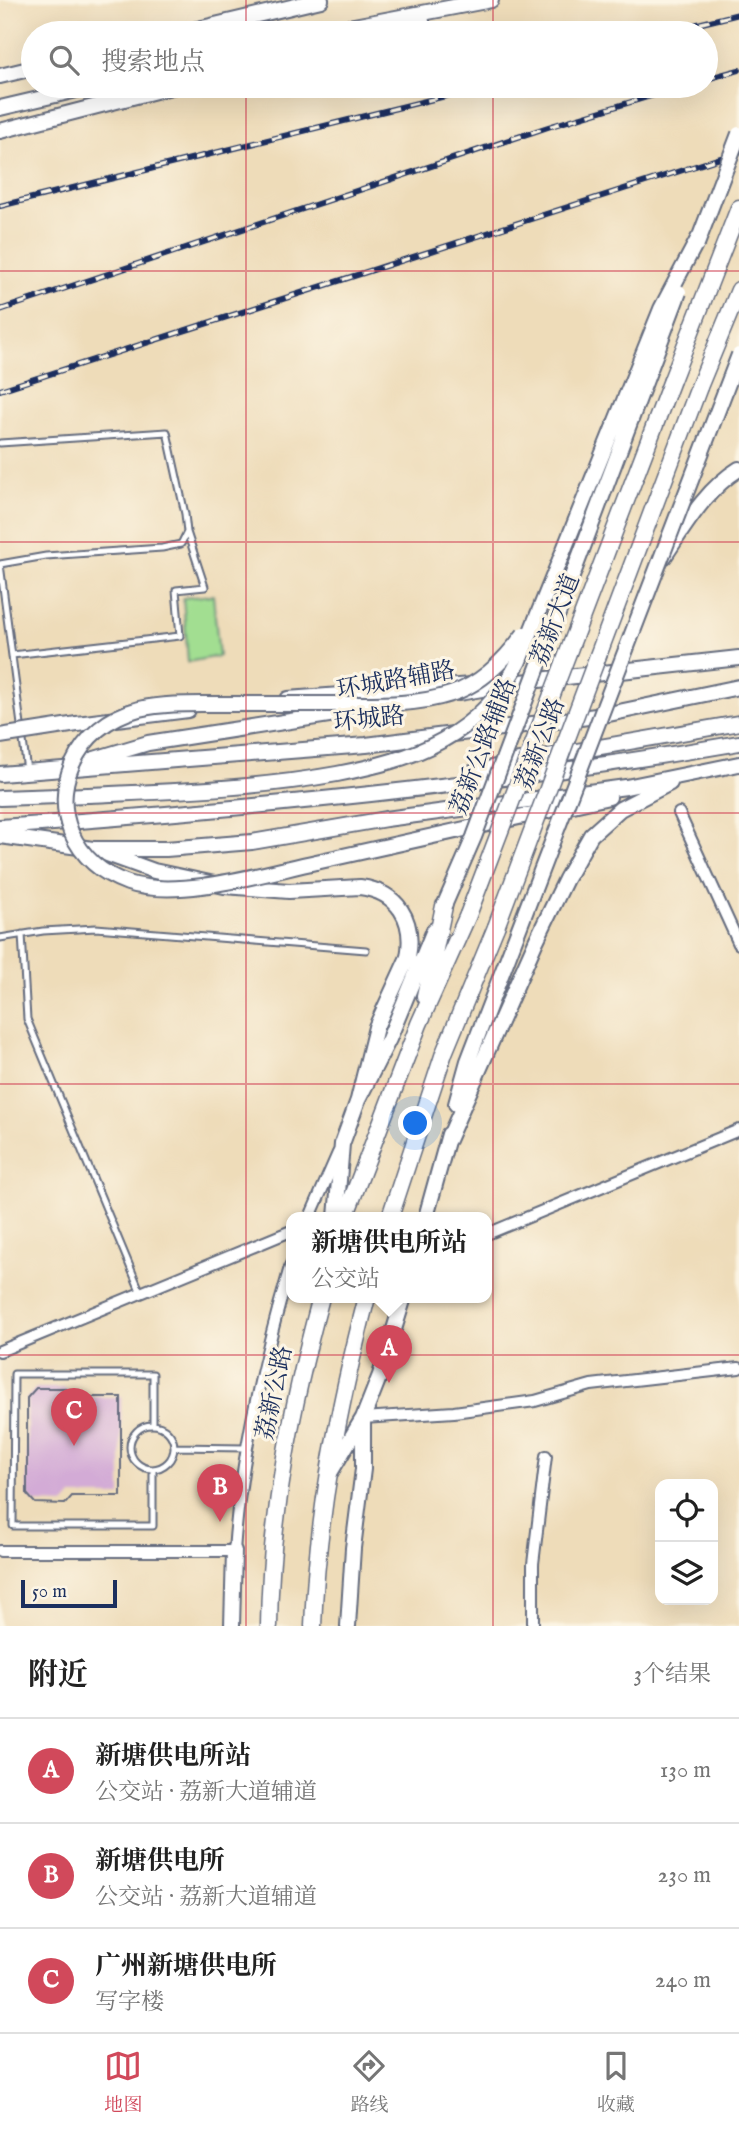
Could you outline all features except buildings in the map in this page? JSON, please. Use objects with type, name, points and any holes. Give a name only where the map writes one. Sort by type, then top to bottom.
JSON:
[{"type":"main road","points":[[232,21],[321,0]]},
{"type":"main road","points":[[380,21],[491,0]]},
{"type":"main road","points":[[420,21],[498,0]]},
{"type":"main road","points":[[0,76],[21,71]]},
{"type":"main road","points":[[0,108],[43,98]]},
{"type":"main road","points":[[0,131],[128,98]]},
{"type":"main road","name":"荔新公路辅路","points":[[337,1212],[342,1144],[358,1100],[389,1039],[474,837],[739,134]]},
{"type":"main road","name":"荔新大道","points":[[419,1024],[468,915],[739,208]]},
{"type":"main road","points":[[0,798],[277,783],[377,765],[424,750],[461,729],[502,690],[519,660],[661,309],[699,237]]},
{"type":"main road","name":"荔新公路","points":[[392,1212],[444,1053],[496,927],[699,387],[739,289]]},
{"type":"main road","points":[[427,1212],[468,1061],[739,355]]},
{"type":"main road","points":[[654,573],[698,507],[739,469]]},
{"type":"main road","points":[[536,616],[500,663],[472,685],[453,694],[385,704],[155,706],[120,716],[95,731],[86,741],[69,772],[65,813],[74,839],[93,864],[117,879],[149,888],[183,888],[316,862],[670,783],[706,772]]},
{"type":"main road","name":"环城路辅路","points":[[64,769],[148,743],[401,704],[521,682],[739,658]]},
{"type":"main road","points":[[0,736],[250,702],[521,682]]},
{"type":"main road","name":"环城路","points":[[0,774],[379,743],[604,715],[739,687]]},
{"type":"main road","points":[[423,787],[519,761],[739,723]]},
{"type":"main road","points":[[0,827],[225,810],[621,763],[739,743]]},
{"type":"main road","points":[[0,836],[93,849],[178,849],[252,842],[386,819],[626,787],[739,764]]},
{"type":"main road","points":[[0,769],[27,771]]},
{"type":"main road","points":[[448,1140],[536,941],[591,835],[620,809],[670,783]]},
{"type":"main road","points":[[93,849],[154,871],[224,886],[289,891],[360,887],[372,889],[394,900],[407,920],[411,944],[404,969],[376,1027],[358,1100]]},
{"type":"main road","points":[[347,1212],[419,1024],[444,906]]},
{"type":"main road","name":"荔新公路","points":[[269,1626],[271,1576],[282,1472],[298,1384],[319,1303]]},
{"type":"main road","points":[[313,1626],[327,1477],[366,1303]]},
{"type":"main road","points":[[327,1477],[363,1418],[380,1375],[402,1303]]},
{"type":"main road","points":[[348,1626],[353,1548],[363,1469],[363,1418]]},
{"type":"main road","points":[[232,1626],[234,1551]]},
{"type":"street","points":[[679,813],[739,944]]},
{"type":"street","points":[[492,1232],[739,1130]]},
{"type":"street","points":[[312,1212],[342,1144]]},
{"type":"street","points":[[0,1351],[286,1233]]},
{"type":"street","points":[[0,1551],[234,1551],[246,1448],[261,1368],[286,1281]]},
{"type":"street","points":[[363,1418],[467,1411],[535,1401],[591,1385],[739,1368]]},
{"type":"street","points":[[533,1626],[533,1564],[546,1456]]},
{"type":"lane","points":[[0,443],[167,432],[187,532],[205,587],[176,590],[180,636],[12,655]]},
{"type":"lane","points":[[27,771],[0,564],[46,556],[162,548],[181,544],[187,532]]},
{"type":"lane","points":[[0,938],[82,929],[133,929],[366,950]]},
{"type":"lane","points":[[22,934],[27,1019],[141,1293]]},
{"type":"lane","points":[[153,1425],[153,1374],[14,1374],[13,1527],[153,1527],[153,1469]]},
{"type":"lane","points":[[153,1425],[170,1434],[174,1447],[166,1465],[153,1469],[139,1465],[134,1460],[130,1447],[134,1434],[139,1429],[153,1425]]},
{"type":"lane","points":[[174,1447],[246,1448]]},
{"type":"green space","points":[[213,595],[219,656],[188,662],[183,598]]},
{"type":"railway","points":[[710,21],[739,14]]},
{"type":"railway","points":[[718,76],[739,70]]},
{"type":"railway","points":[[0,206],[437,98]]},
{"type":"railway","points":[[0,310],[548,127],[644,98]]},
{"type":"railway","points":[[0,390],[739,152]]},
{"type":"place","name":"新塘供电所站","points":[[389,1383]]},
{"type":"place","name":"广州新塘供电所","points":[[74,1446]]},
{"type":"place","name":"新塘供电所","points":[[220,1522]]}]
